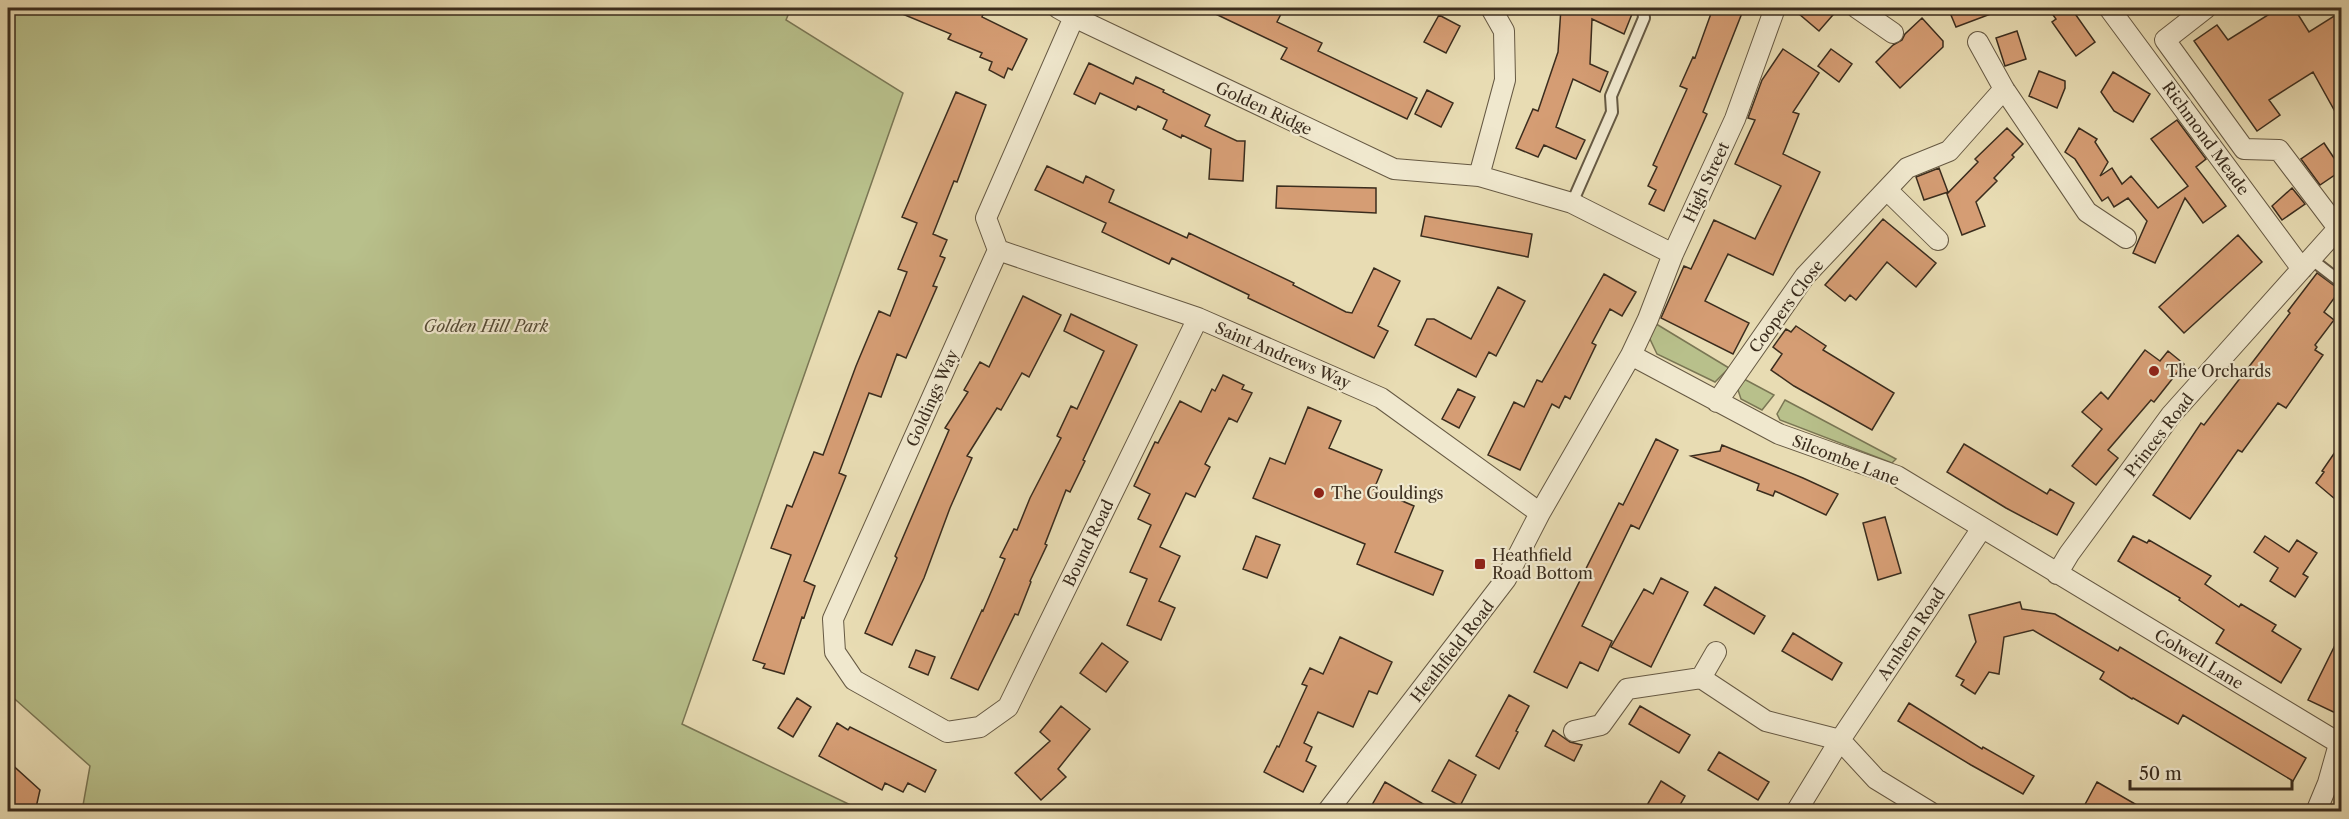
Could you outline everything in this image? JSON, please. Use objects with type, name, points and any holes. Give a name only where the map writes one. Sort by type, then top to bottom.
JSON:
[{"type":"street","points":[[1479,176],[1505,80],[1504,31],[1491,8]]},
{"type":"street","name":"High Street","points":[[1631,355],[1648,319],[1673,254],[1735,119],[1775,8]]},
{"type":"street","points":[[1857,8],[1893,33]]},
{"type":"street","name":"Richmond Meade","points":[[2109,8],[2306,264]]},
{"type":"street","points":[[2206,8],[2165,40],[2244,149],[2279,150],[2340,226]]},
{"type":"street","points":[[998,250],[986,218],[1066,12]]},
{"type":"street","name":"Golden Ridge","points":[[1066,12],[1394,169],[1479,176],[1572,203],[1673,254]]},
{"type":"street","points":[[1978,42],[2004,89],[2086,212],[2126,238]]},
{"type":"street","name":"Coopers Close","points":[[1717,402],[1805,276],[1907,168],[1949,151],[2004,89]]},
{"type":"street","points":[[1887,190],[1938,240]]},
{"type":"street","name":"Princes Road","points":[[2057,573],[2171,415],[2340,226]]},
{"type":"street","name":"Saint Andrews Way","points":[[998,250],[1198,318],[1381,398],[1540,513]]},
{"type":"street","name":"Goldings Way","points":[[947,732],[854,680],[835,652],[834,620],[998,250]]},
{"type":"street","name":"Bound Road","points":[[947,732],[980,728],[1008,707],[1198,318]]},
{"type":"street","name":"Silcombe Lane","points":[[1631,355],[1779,434],[1892,474],[2057,573]]},
{"type":"street","name":"Heathfield Road","points":[[1327,812],[1506,579],[1540,513],[1631,355]]},
{"type":"street","name":"Arnhem Road","points":[[1796,812],[1840,740],[1982,528]]},
{"type":"street","name":"Colwell Lane","points":[[2057,573],[2341,746]]},
{"type":"street","points":[[1701,678],[1716,652]]},
{"type":"street","points":[[1574,731],[1601,725],[1627,689],[1701,678],[1766,720],[1840,740],[1876,779],[1930,812]]},
{"type":"street","points":[[2316,812],[2341,746]]},
{"type":"lane","points":[[1572,203],[1612,112],[1611,96],[1644,18],[1643,8]]},
{"type":"lane","points":[[2306,264],[2342,283]]},
{"type":"green space","name":"Golden Hill Park","points":[[8,8],[791,8],[786,20],[903,93],[682,724],[863,811],[82,811],[90,766],[8,693]]},
{"type":"green space","points":[[1648,319],[1729,368],[1715,382],[1657,354],[1649,337]]},
{"type":"green space","points":[[1744,379],[1774,395],[1762,410],[1741,399],[1737,387]]},
{"type":"green space","points":[[1785,400],[1896,459],[1892,463],[1780,420],[1777,414]]},
{"type":"building","points":[[888,8],[986,8],[982,17],[1027,39],[1012,70],[1008,68],[1004,78],[989,70],[992,62],[980,57],[982,53],[948,39],[951,34]]},
{"type":"building","points":[[1203,8],[1284,8],[1277,22],[1322,43],[1318,51],[1417,98],[1407,119],[1281,59],[1287,48]]},
{"type":"building","points":[[1561,8],[1617,8],[1632,14],[1624,34],[1592,19],[1590,64],[1608,72],[1600,92],[1573,79],[1556,127],[1585,140],[1576,159],[1544,145],[1538,157],[1516,148],[1533,109],[1538,111],[1558,52]]},
{"type":"building","points":[[1713,8],[1744,8],[1703,112],[1707,114],[1664,211],[1649,204],[1656,190],[1648,186],[1657,167],[1653,165],[1687,89],[1680,86],[1693,57],[1695,58]]},
{"type":"building","points":[[1792,8],[1839,8],[1819,31]]},
{"type":"building","points":[[1948,8],[2004,8],[2004,9],[1956,27]]},
{"type":"building","points":[[2048,8],[2071,8],[2095,42],[2076,56],[2052,22],[2056,19]]},
{"type":"building","points":[[2279,8],[2294,8],[2309,32],[2342,11],[2342,124],[2313,72],[2269,100],[2280,115],[2257,131],[2194,41],[2217,25],[2228,40]]},
{"type":"building","points":[[1439,15],[1460,26],[1446,53],[1424,42]]},
{"type":"building","points":[[1922,18],[1943,41],[1943,47],[1900,88],[1876,62],[1893,45],[1902,40],[1905,34]]},
{"type":"building","points":[[2017,31],[2026,59],[2005,66],[1996,38]]},
{"type":"building","points":[[1783,49],[1819,73],[1793,112],[1799,114],[1783,154],[1820,172],[1773,275],[1728,254],[1705,301],[1749,323],[1733,354],[1661,318],[1684,266],[1691,269],[1714,220],[1755,239],[1781,186],[1735,164],[1755,120],[1748,118],[1762,80]]},
{"type":"building","points":[[1831,49],[1852,64],[1839,82],[1818,66]]},
{"type":"building","points":[[1089,63],[1133,84],[1136,77],[1164,90],[1163,92],[1210,115],[1205,126],[1237,141],[1245,141],[1243,181],[1209,179],[1211,149],[1163,129],[1167,120],[1138,106],[1136,110],[1100,93],[1095,104],[1074,94]]},
{"type":"building","points":[[2039,71],[2065,81],[2065,88],[2057,108],[2029,96]]},
{"type":"building","points":[[2113,72],[2150,94],[2133,122],[2114,111],[2101,92]]},
{"type":"building","points":[[1427,90],[1453,103],[1441,127],[1415,114]]},
{"type":"building","points":[[956,92],[986,105],[957,182],[954,181],[933,234],[947,240],[940,256],[945,258],[933,286],[937,287],[906,358],[897,354],[881,397],[869,393],[839,473],[846,476],[804,581],[815,586],[804,618],[802,617],[784,674],[763,668],[765,664],[753,660],[791,555],[771,548],[787,505],[792,507],[814,452],[823,455],[879,311],[890,316],[907,272],[898,269],[917,223],[902,217]]},
{"type":"building","points":[[2177,120],[2206,159],[2196,167],[2226,206],[2203,223],[2185,198],[2155,263],[2133,253],[2147,221],[2128,198],[2114,207],[2108,197],[2102,201],[2075,159],[2065,152],[2079,128],[2097,139],[2095,142],[2108,162],[2100,176],[2112,168],[2122,184],[2131,176],[2158,208],[2188,186],[2151,139]]},
{"type":"building","points":[[2007,128],[2023,144],[1994,178],[1997,181],[1976,202],[1985,226],[1962,235],[1947,194],[1978,162],[1975,159]]},
{"type":"building","points":[[2324,143],[2342,170],[2320,185],[2301,159]]},
{"type":"building","points":[[1047,166],[1083,183],[1086,176],[1114,190],[1109,202],[1187,238],[1189,233],[1294,283],[1293,285],[1346,312],[1352,313],[1374,268],[1400,281],[1378,326],[1388,331],[1374,358],[1248,298],[1249,295],[1172,258],[1169,264],[1102,232],[1106,223],[1035,190]]},
{"type":"building","points":[[1939,168],[1948,192],[1924,200],[1916,177]]},
{"type":"building","points":[[1277,186],[1376,188],[1376,213],[1276,208]]},
{"type":"building","points":[[2292,188],[2305,204],[2282,220],[2272,206]]},
{"type":"building","points":[[1425,216],[1532,234],[1528,257],[1421,236]]},
{"type":"building","points":[[1883,219],[1936,263],[1916,287],[1887,262],[1856,300],[1850,295],[1845,301],[1825,285]]},
{"type":"building","points":[[2238,235],[2262,262],[2184,333],[2159,307]]},
{"type":"building","points":[[2317,273],[2340,290],[2324,312],[2334,320],[2315,345],[2317,347],[2315,350],[2323,355],[2286,408],[2278,403],[2242,452],[2238,450],[2190,519],[2153,495],[2201,423],[2204,425],[2290,313],[2288,311]]},
{"type":"building","points":[[1604,274],[1636,292],[1622,316],[1610,309],[1592,343],[1596,345],[1570,399],[1565,396],[1559,408],[1552,404],[1520,470],[1488,455],[1514,402],[1524,407],[1537,380],[1542,382]]},
{"type":"building","points":[[1498,287],[1525,301],[1496,356],[1489,352],[1476,377],[1415,345],[1427,319],[1434,319],[1471,339]]},
{"type":"building","points":[[1023,296],[1061,315],[1029,377],[1022,373],[1001,410],[997,408],[967,456],[972,458],[950,508],[924,578],[892,645],[865,633],[949,430],[945,428],[968,392],[964,390],[980,362],[989,367]]},
{"type":"building","points":[[1071,314],[1137,345],[1070,492],[1066,490],[1045,544],[1047,545],[1030,581],[1018,615],[1015,614],[978,690],[951,678],[1005,559],[1000,557],[1014,529],[1017,530],[1030,498],[1061,438],[1057,436],[1071,406],[1077,409],[1104,351],[1064,331]]},
{"type":"building","points":[[1796,326],[1826,346],[1823,350],[1894,393],[1872,430],[1794,386],[1771,370],[1782,354],[1773,347],[1786,329],[1791,332]]},
{"type":"building","points":[[2145,350],[2160,361],[2168,351],[2184,364],[2154,402],[2151,400],[2108,450],[2118,458],[2096,485],[2072,466],[2102,429],[2082,412],[2101,392],[2108,399]]},
{"type":"building","points":[[1223,375],[1244,385],[1242,389],[1252,393],[1237,422],[1229,418],[1205,464],[1210,467],[1195,497],[1186,493],[1160,547],[1180,556],[1159,601],[1175,608],[1161,640],[1127,625],[1147,579],[1130,572],[1151,525],[1138,519],[1150,494],[1134,486],[1155,442],[1158,443],[1180,401],[1201,412],[1212,389],[1215,391]]},
{"type":"building","points":[[1458,389],[1475,397],[1459,428],[1442,419]]},
{"type":"building","name":"The Gouldings","points":[[1308,407],[1341,421],[1329,448],[1382,470],[1374,489],[1414,506],[1395,552],[1443,571],[1433,595],[1357,564],[1365,544],[1253,498],[1270,458],[1285,464]]},
{"type":"building","points":[[1656,439],[1678,450],[1639,529],[1631,525],[1582,626],[1612,641],[1598,671],[1580,662],[1567,688],[1534,672],[1619,503],[1623,505]]},
{"type":"building","points":[[2342,442],[2342,505],[2316,483]]},
{"type":"building","points":[[1964,444],[2047,494],[2050,489],[2074,503],[2057,535],[2006,508],[1947,472]]},
{"type":"building","points":[[1722,445],[1838,494],[1826,515],[1775,491],[1773,496],[1757,490],[1759,484],[1691,456],[1720,451]]},
{"type":"building","points":[[1885,517],[1901,573],[1878,580],[1863,523]]},
{"type":"building","points":[[1256,536],[1280,545],[1267,578],[1243,569]]},
{"type":"building","points":[[2133,536],[2147,543],[2149,540],[2211,576],[2205,584],[2239,607],[2241,604],[2276,625],[2272,631],[2301,649],[2281,683],[2216,643],[2224,630],[2179,600],[2180,598],[2118,561]]},
{"type":"building","points":[[2265,536],[2289,552],[2297,540],[2317,553],[2303,574],[2308,577],[2295,597],[2270,581],[2278,568],[2254,552]]},
{"type":"building","points":[[1661,578],[1688,592],[1651,667],[1611,647],[1644,589],[1653,594]]},
{"type":"building","points":[[1715,587],[1765,616],[1754,634],[1704,605]]},
{"type":"building","points":[[2020,602],[2022,609],[2055,614],[2118,651],[2120,647],[2306,758],[2293,781],[2183,715],[2178,724],[2132,699],[2100,679],[2104,672],[2033,630],[2004,637],[1999,674],[1989,672],[1975,694],[1961,685],[1964,680],[1956,676],[1976,642],[1969,615]]},
{"type":"building","points":[[2342,631],[2342,716],[2308,700]]},
{"type":"building","points":[[1793,633],[1842,663],[1832,680],[1782,651]]},
{"type":"building","points":[[1340,637],[1392,662],[1377,694],[1369,691],[1353,727],[1318,712],[1304,743],[1312,747],[1306,761],[1316,766],[1303,792],[1264,772],[1277,746],[1279,747],[1307,686],[1302,684],[1310,668],[1323,674]]},
{"type":"building","points":[[1102,643],[1128,662],[1106,692],[1080,673]]},
{"type":"building","points":[[916,650],[935,657],[928,675],[909,667]]},
{"type":"building","points":[[1509,695],[1529,706],[1499,769],[1476,756]]},
{"type":"building","points":[[797,698],[811,707],[793,737],[778,728]]},
{"type":"building","points":[[1909,703],[1982,749],[1983,747],[2034,776],[2023,794],[1898,721]]},
{"type":"building","points":[[1061,706],[1090,729],[1058,769],[1066,777],[1041,800],[1015,773],[1050,741],[1040,732]]},
{"type":"building","points":[[1640,706],[1690,735],[1679,753],[1629,724]]},
{"type":"building","points":[[837,723],[848,730],[850,727],[936,770],[925,792],[908,783],[903,792],[885,783],[882,790],[819,756]]},
{"type":"building","points":[[1553,730],[1570,742],[1582,745],[1574,761],[1545,746]]},
{"type":"building","points":[[1719,752],[1769,782],[1758,800],[1708,770]]},
{"type":"building","points":[[1449,760],[1476,775],[1460,806],[1432,791]]},
{"type":"building","points":[[8,761],[40,790],[35,812],[8,812]]},
{"type":"building","points":[[1661,781],[1685,796],[1676,812],[1643,812]]},
{"type":"building","points":[[1385,782],[1437,812],[1368,812]]},
{"type":"building","points":[[2097,782],[2149,812],[2081,812]]},
{"type":"place","name":"The Orchards","points":[[2154,371]]},
{"type":"place","name":"The Gouldings","points":[[1319,493]]},
{"type":"place","name":"Heathfield Road Bottom","points":[[1480,564]]}]
